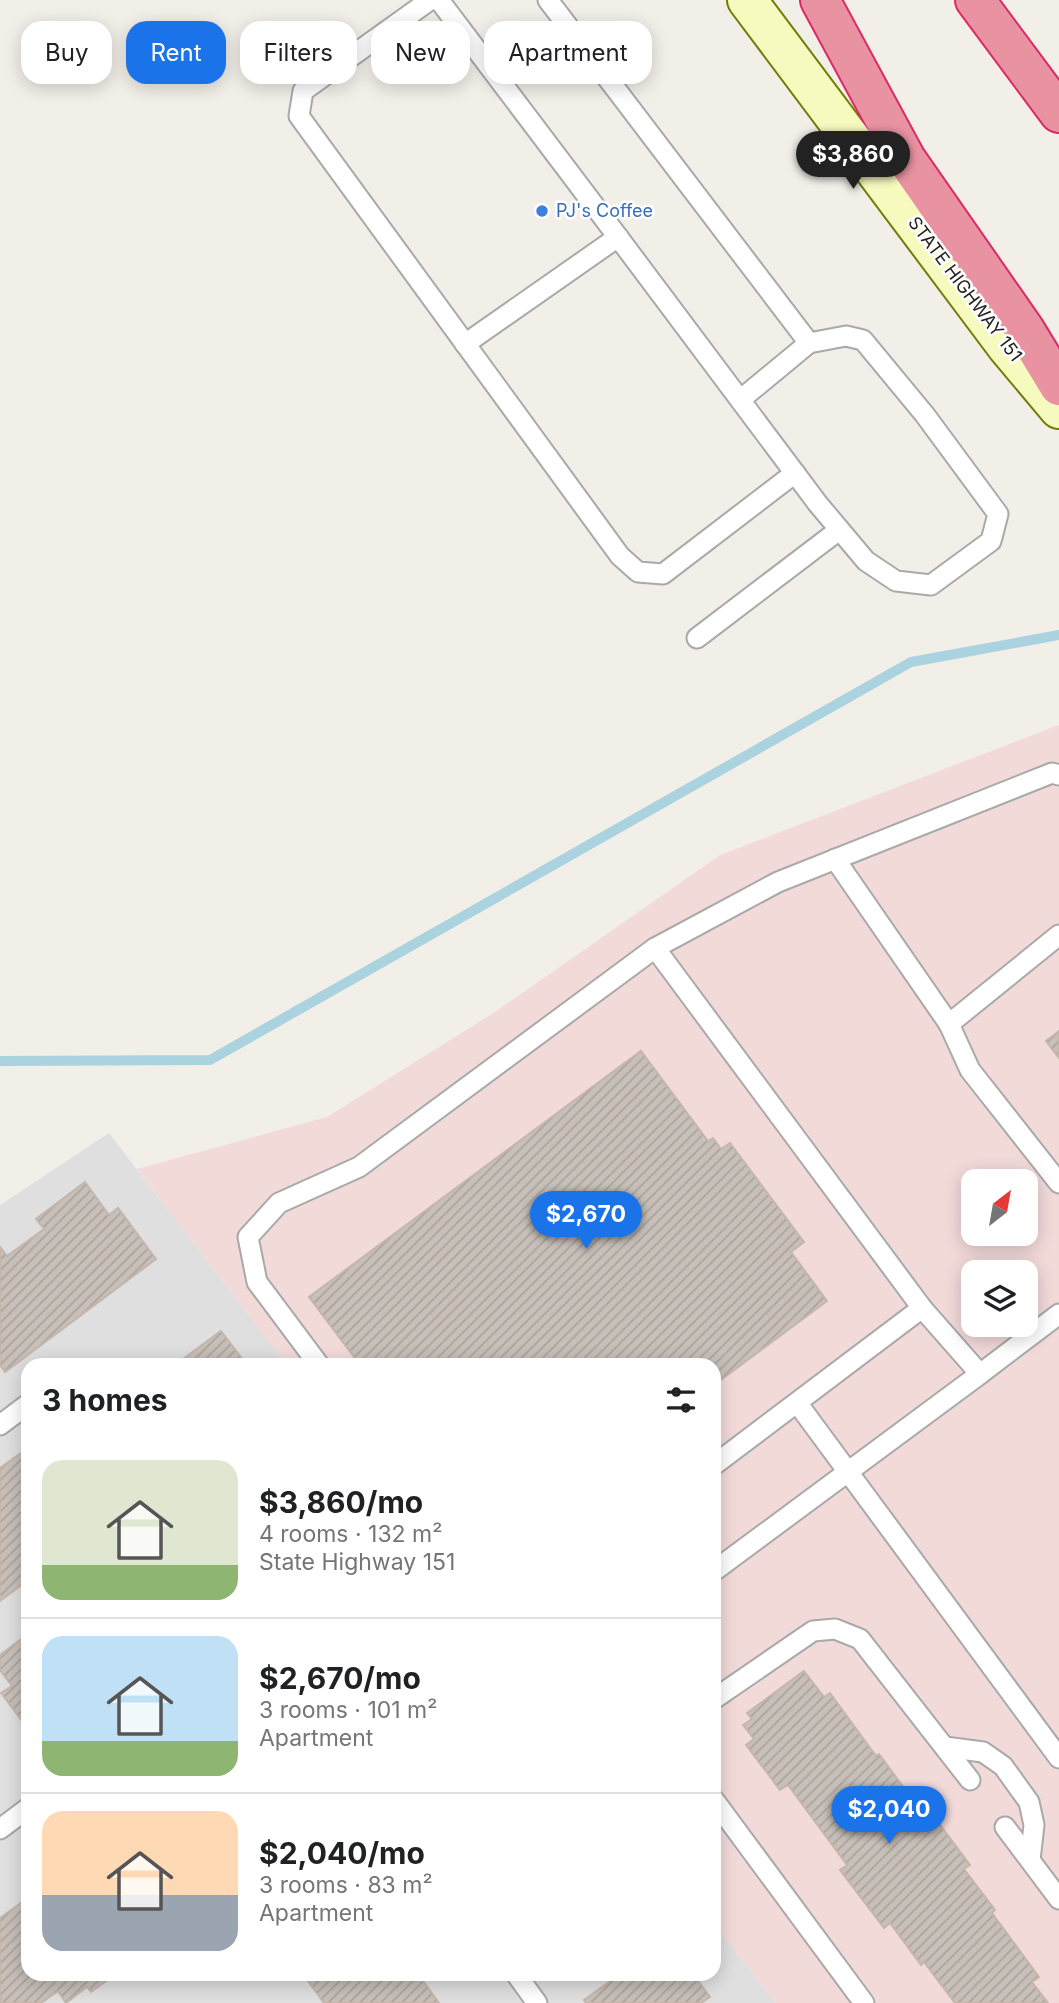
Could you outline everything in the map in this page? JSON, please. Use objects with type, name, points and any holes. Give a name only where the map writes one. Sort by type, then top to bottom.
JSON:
[{"type":"highway","points":[[820,0],[906,159],[1025,330],[1059,386]]},
{"type":"highway","points":[[975,0],[1059,113]]},
{"type":"main road","name":"STATE HIGHWAY 151","points":[[747,0],[1007,347],[1059,409]]},
{"type":"lane","points":[[430,0],[303,91],[299,116],[620,556],[638,572],[663,573],[795,473]]},
{"type":"lane","points":[[439,0],[618,237],[740,400],[795,473],[866,561],[896,581],[931,585],[991,541],[998,514],[925,415],[863,340],[846,337],[809,343],[740,400]]},
{"type":"lane","points":[[548,0],[809,343]]},
{"type":"lane","points":[[465,344],[618,237]]},
{"type":"lane","points":[[697,638],[839,530]]},
{"type":"lane","points":[[314,1358],[257,1282],[248,1237],[279,1203],[359,1167],[655,948],[778,882],[1052,774],[1059,775]]},
{"type":"lane","points":[[835,859],[948,1024],[970,1070],[1059,1183]]},
{"type":"lane","points":[[948,1024],[1059,935]]},
{"type":"lane","points":[[655,948],[922,1308],[980,1374]]},
{"type":"lane","points":[[721,1460],[798,1405],[922,1308]]},
{"type":"lane","points":[[721,1566],[1059,1314]]},
{"type":"lane","points":[[798,1405],[1059,1758]]},
{"type":"lane","points":[[0,1425],[21,1409]]},
{"type":"lane","points":[[721,1694],[813,1631],[835,1629],[860,1639],[970,1780]]},
{"type":"lane","points":[[945,1747],[982,1752],[1003,1766],[1030,1802],[1034,1825],[1030,1860]]},
{"type":"lane","points":[[721,1809],[864,2003]]},
{"type":"lane","points":[[0,1829],[21,1813]]},
{"type":"lane","points":[[1005,1827],[1059,1899]]},
{"type":"lane","points":[[521,1981],[537,2003]]},
{"type":"shaded area","points":[[1059,725],[1059,2003],[775,2003],[721,1932],[721,1358],[282,1358],[137,1169],[327,1117],[495,1012],[720,855]]},
{"type":"shaded area","points":[[109,1133],[282,1358],[21,1358],[21,1981],[721,1981],[721,1932],[775,2003],[0,2003],[0,1205]]},
{"type":"building","points":[[1059,1031],[1059,1058],[1046,1041]]},
{"type":"building","points":[[641,1051],[708,1141],[713,1138],[721,1149],[730,1143],[804,1242],[791,1252],[827,1301],[721,1380],[721,1358],[355,1358],[309,1297]]},
{"type":"building","points":[[85,1182],[109,1215],[118,1208],[156,1259],[5,1372],[0,1365],[0,1247],[7,1256],[44,1229],[36,1219]]},
{"type":"building","points":[[221,1331],[242,1358],[184,1358]]},
{"type":"building","points":[[21,1453],[21,1585],[0,1601],[0,1468]]},
{"type":"building","points":[[21,1639],[21,1720],[1,1693],[12,1686],[0,1670],[0,1655]]},
{"type":"building","points":[[804,1671],[824,1697],[830,1693],[876,1756],[879,1754],[921,1811],[926,1806],[970,1865],[964,1869],[1039,1977],[1032,1982],[1048,2003],[955,2003],[924,1962],[921,1965],[890,1923],[884,1928],[840,1870],[847,1865],[788,1785],[780,1790],[746,1745],[754,1739],[743,1725],[752,1719],[747,1713]]},
{"type":"building","points":[[21,1903],[21,1981],[106,1981],[91,1992],[87,1987],[66,2003],[58,1991],[41,2003],[0,2003],[0,1918]]},
{"type":"building","points":[[308,1981],[423,1981],[439,2003],[324,2003]]},
{"type":"building","points":[[610,1981],[698,1981],[710,1997],[701,2003],[586,2003],[584,2000]]},
{"type":"waterway","points":[[0,1061],[210,1060],[911,662],[1059,635]]},
{"type":"place","name":"PJ's Coffee","points":[[542,211]]}]
